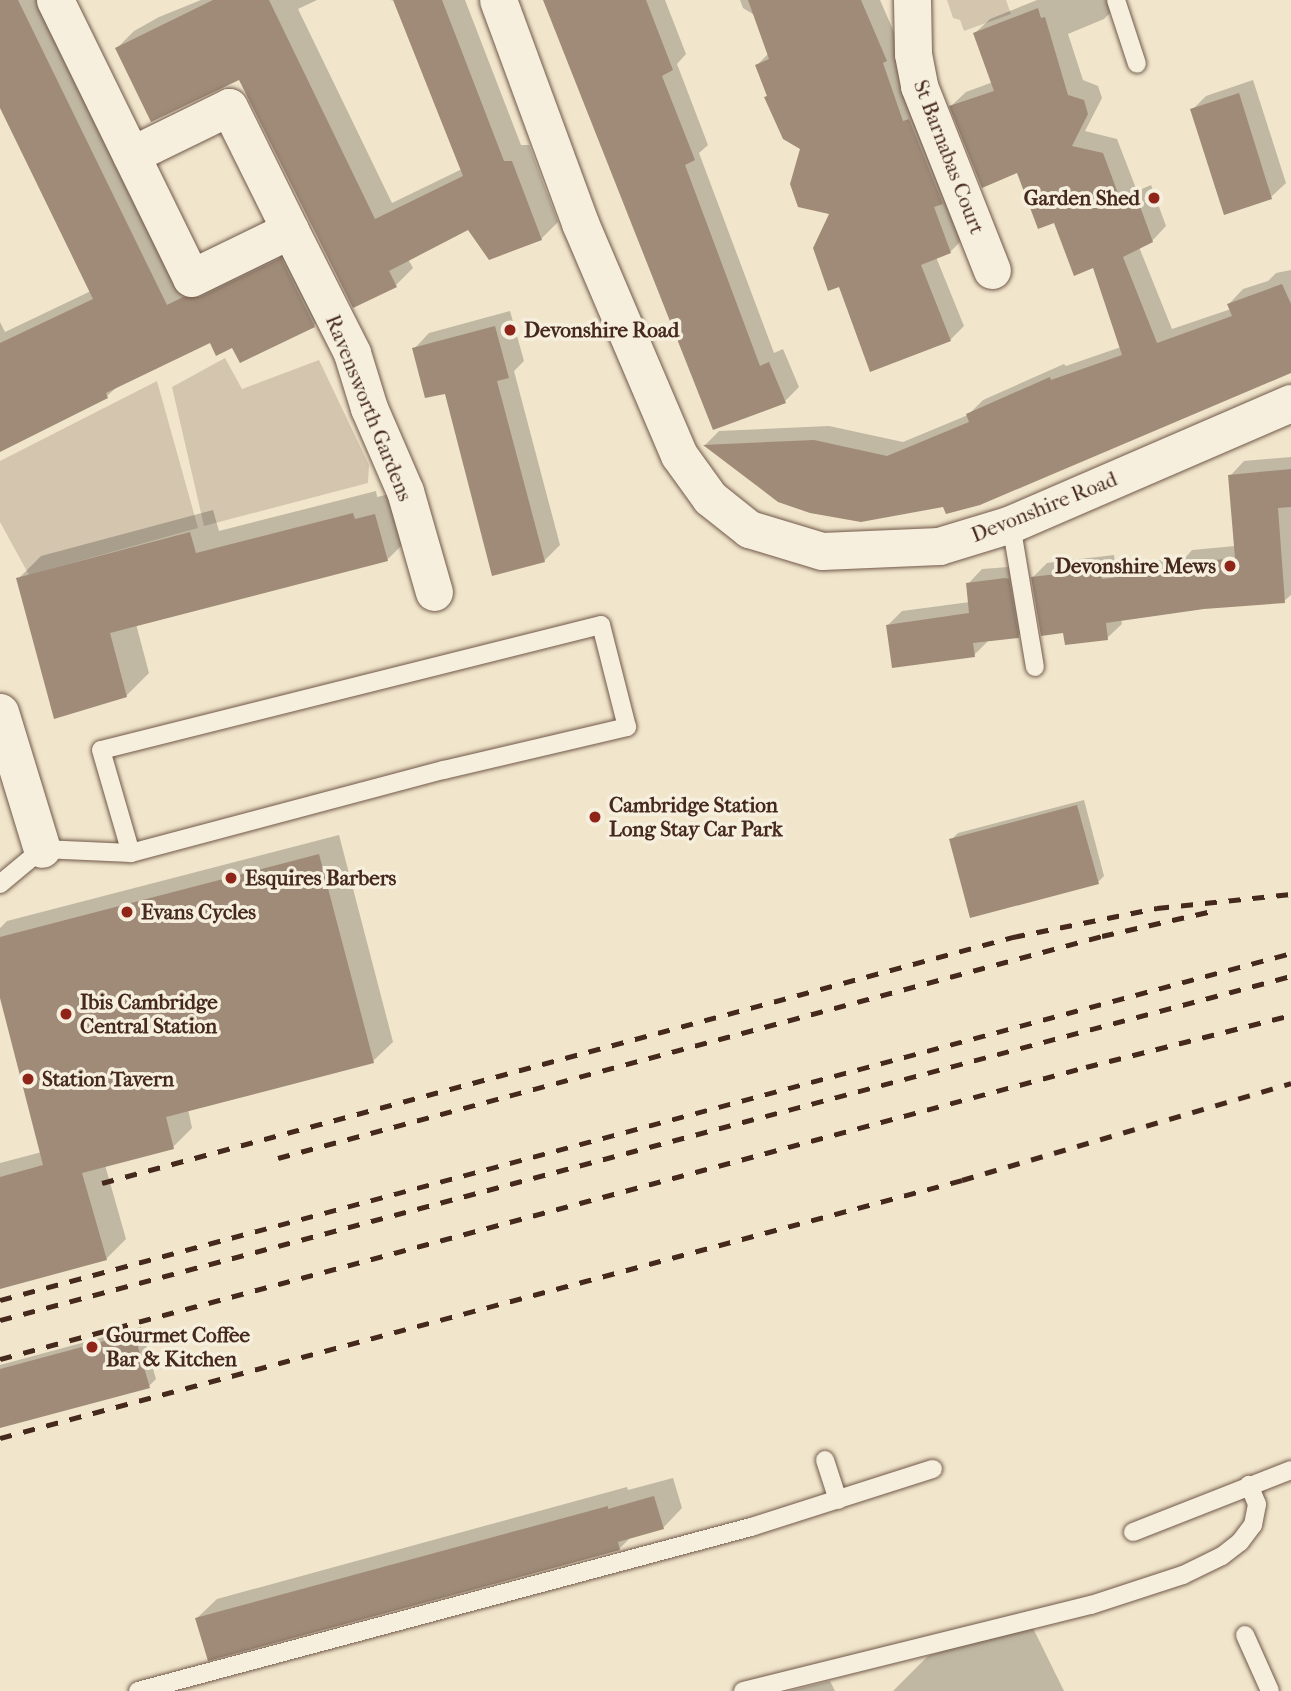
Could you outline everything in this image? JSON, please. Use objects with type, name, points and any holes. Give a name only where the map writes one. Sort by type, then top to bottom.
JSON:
[{"type":"street","points":[[55,0],[191,278],[290,230]]},
{"type":"street","name":"Devonshire Road","points":[[498,0],[602,274],[680,455],[710,498],[749,528],[822,551],[939,546],[1011,524],[1291,403]]},
{"type":"street","name":"St Barnabas Court","points":[[912,0],[913,54],[919,86],[992,270]]},
{"type":"street","name":"Ravensworth Gardens","points":[[131,155],[229,107],[352,353],[369,408],[405,491],[434,592]]},
{"type":"street","points":[[0,712],[42,849]]},
{"type":"lane","points":[[1116,0],[1137,64]]},
{"type":"lane","points":[[1011,524],[1035,667]]},
{"type":"lane","points":[[0,884],[42,849],[131,853],[444,769],[627,727],[601,625],[101,750],[131,853]]},
{"type":"lane","points":[[825,1460],[838,1500]]},
{"type":"lane","points":[[138,1691],[751,1527],[933,1469]]},
{"type":"lane","points":[[1133,1532],[1291,1470]]},
{"type":"lane","points":[[743,1691],[1091,1605],[1183,1575],[1222,1556],[1240,1542],[1253,1525],[1257,1504],[1249,1485]]},
{"type":"lane","points":[[1245,1635],[1270,1691]]},
{"type":"shaded area","points":[[947,0],[1006,0],[1011,14],[964,31],[960,20],[953,18]]},
{"type":"shaded area","points":[[225,358],[242,389],[319,360],[369,465],[368,483],[204,526],[172,387]]},
{"type":"shaded area","points":[[157,381],[198,528],[29,575],[0,522],[0,461]]},
{"type":"building","points":[[0,0],[18,0],[167,305],[183,297],[200,297],[281,258],[315,327],[240,363],[232,348],[216,356],[210,343],[106,393],[108,398],[0,452],[0,343],[93,299],[0,108]]},
{"type":"building","points":[[213,0],[269,0],[375,219],[463,176],[393,0],[442,0],[504,161],[512,161],[542,240],[489,260],[468,230],[389,271],[397,287],[353,308],[239,80],[151,122],[115,48]]},
{"type":"building","points":[[543,0],[646,0],[673,70],[662,76],[695,160],[685,165],[760,366],[769,362],[786,403],[713,430]]},
{"type":"building","points":[[748,0],[861,0],[887,61],[883,63],[903,121],[909,119],[943,204],[934,207],[951,253],[921,265],[951,341],[870,372],[839,287],[828,291],[813,248],[829,214],[798,207],[790,184],[800,149],[783,139],[764,97],[767,96],[755,65],[769,59]]},
{"type":"building","points":[[1038,8],[1041,18],[1045,17],[1068,95],[1084,100],[1088,114],[1072,146],[1103,153],[1122,204],[1137,198],[1153,242],[1123,257],[1157,343],[1232,316],[1227,304],[1282,284],[1291,304],[1291,373],[980,505],[946,514],[943,507],[861,522],[810,513],[778,502],[703,445],[814,440],[887,456],[969,422],[966,414],[1050,377],[1051,380],[1122,355],[1093,268],[1074,276],[1054,223],[1038,229],[1017,173],[982,188],[949,106],[994,91],[973,33]]},
{"type":"building","points":[[1239,93],[1272,199],[1224,215],[1190,109]]},
{"type":"building","points":[[495,326],[509,378],[497,381],[545,562],[492,576],[445,394],[425,398],[412,348]]},
{"type":"building","name":"Devonshire Mews","points":[[1291,469],[1291,507],[1278,508],[1285,603],[1204,609],[1106,623],[1108,640],[1065,645],[1063,633],[1041,636],[1031,577],[1100,569],[1102,579],[1177,570],[1176,564],[1235,558],[1228,475]]},
{"type":"building","points":[[353,513],[355,519],[375,514],[388,561],[110,633],[127,697],[54,719],[16,578],[190,532],[196,553]]},
{"type":"building","points":[[1009,579],[1019,638],[973,643],[975,657],[892,668],[886,625],[969,613],[966,583]]},
{"type":"building","points":[[1077,805],[1099,884],[970,918],[949,839]]},
{"type":"building","points":[[319,854],[374,1063],[166,1117],[174,1149],[82,1173],[107,1260],[0,1289],[0,1177],[43,1165],[0,998],[0,937]]},
{"type":"building","points":[[134,1333],[150,1388],[0,1428],[0,1369]]},
{"type":"building","points":[[654,1496],[664,1529],[618,1542],[620,1550],[208,1661],[195,1618],[608,1506],[608,1509]]},
{"type":"railway","points":[[102,1183],[1013,937],[1157,908],[1291,894]]},
{"type":"railway","points":[[278,1158],[1102,936],[1212,911]]},
{"type":"railway","points":[[0,1300],[1291,953]]},
{"type":"railway","points":[[0,1320],[1291,976]]},
{"type":"railway","points":[[0,1359],[1086,1067],[1291,1015]]},
{"type":"railway","points":[[0,1438],[962,1180],[1291,1083]]},
{"type":"place","name":"Garden Shed","points":[[1154,198]]},
{"type":"place","name":"Devonshire Road","points":[[510,330]]},
{"type":"place","name":"Devonshire Mews","points":[[1230,566]]},
{"type":"place","name":"Cambridge Station Long Stay Car Park","points":[[595,817]]},
{"type":"place","name":"Esquires Barbers","points":[[231,878]]},
{"type":"place","name":"Evans Cycles","points":[[127,912]]},
{"type":"place","name":"Ibis Cambridge Central Station","points":[[66,1014]]},
{"type":"place","name":"Station Tavern","points":[[28,1079]]},
{"type":"place","name":"Gourmet Coffee Bar & Kitchen","points":[[92,1347]]}]
